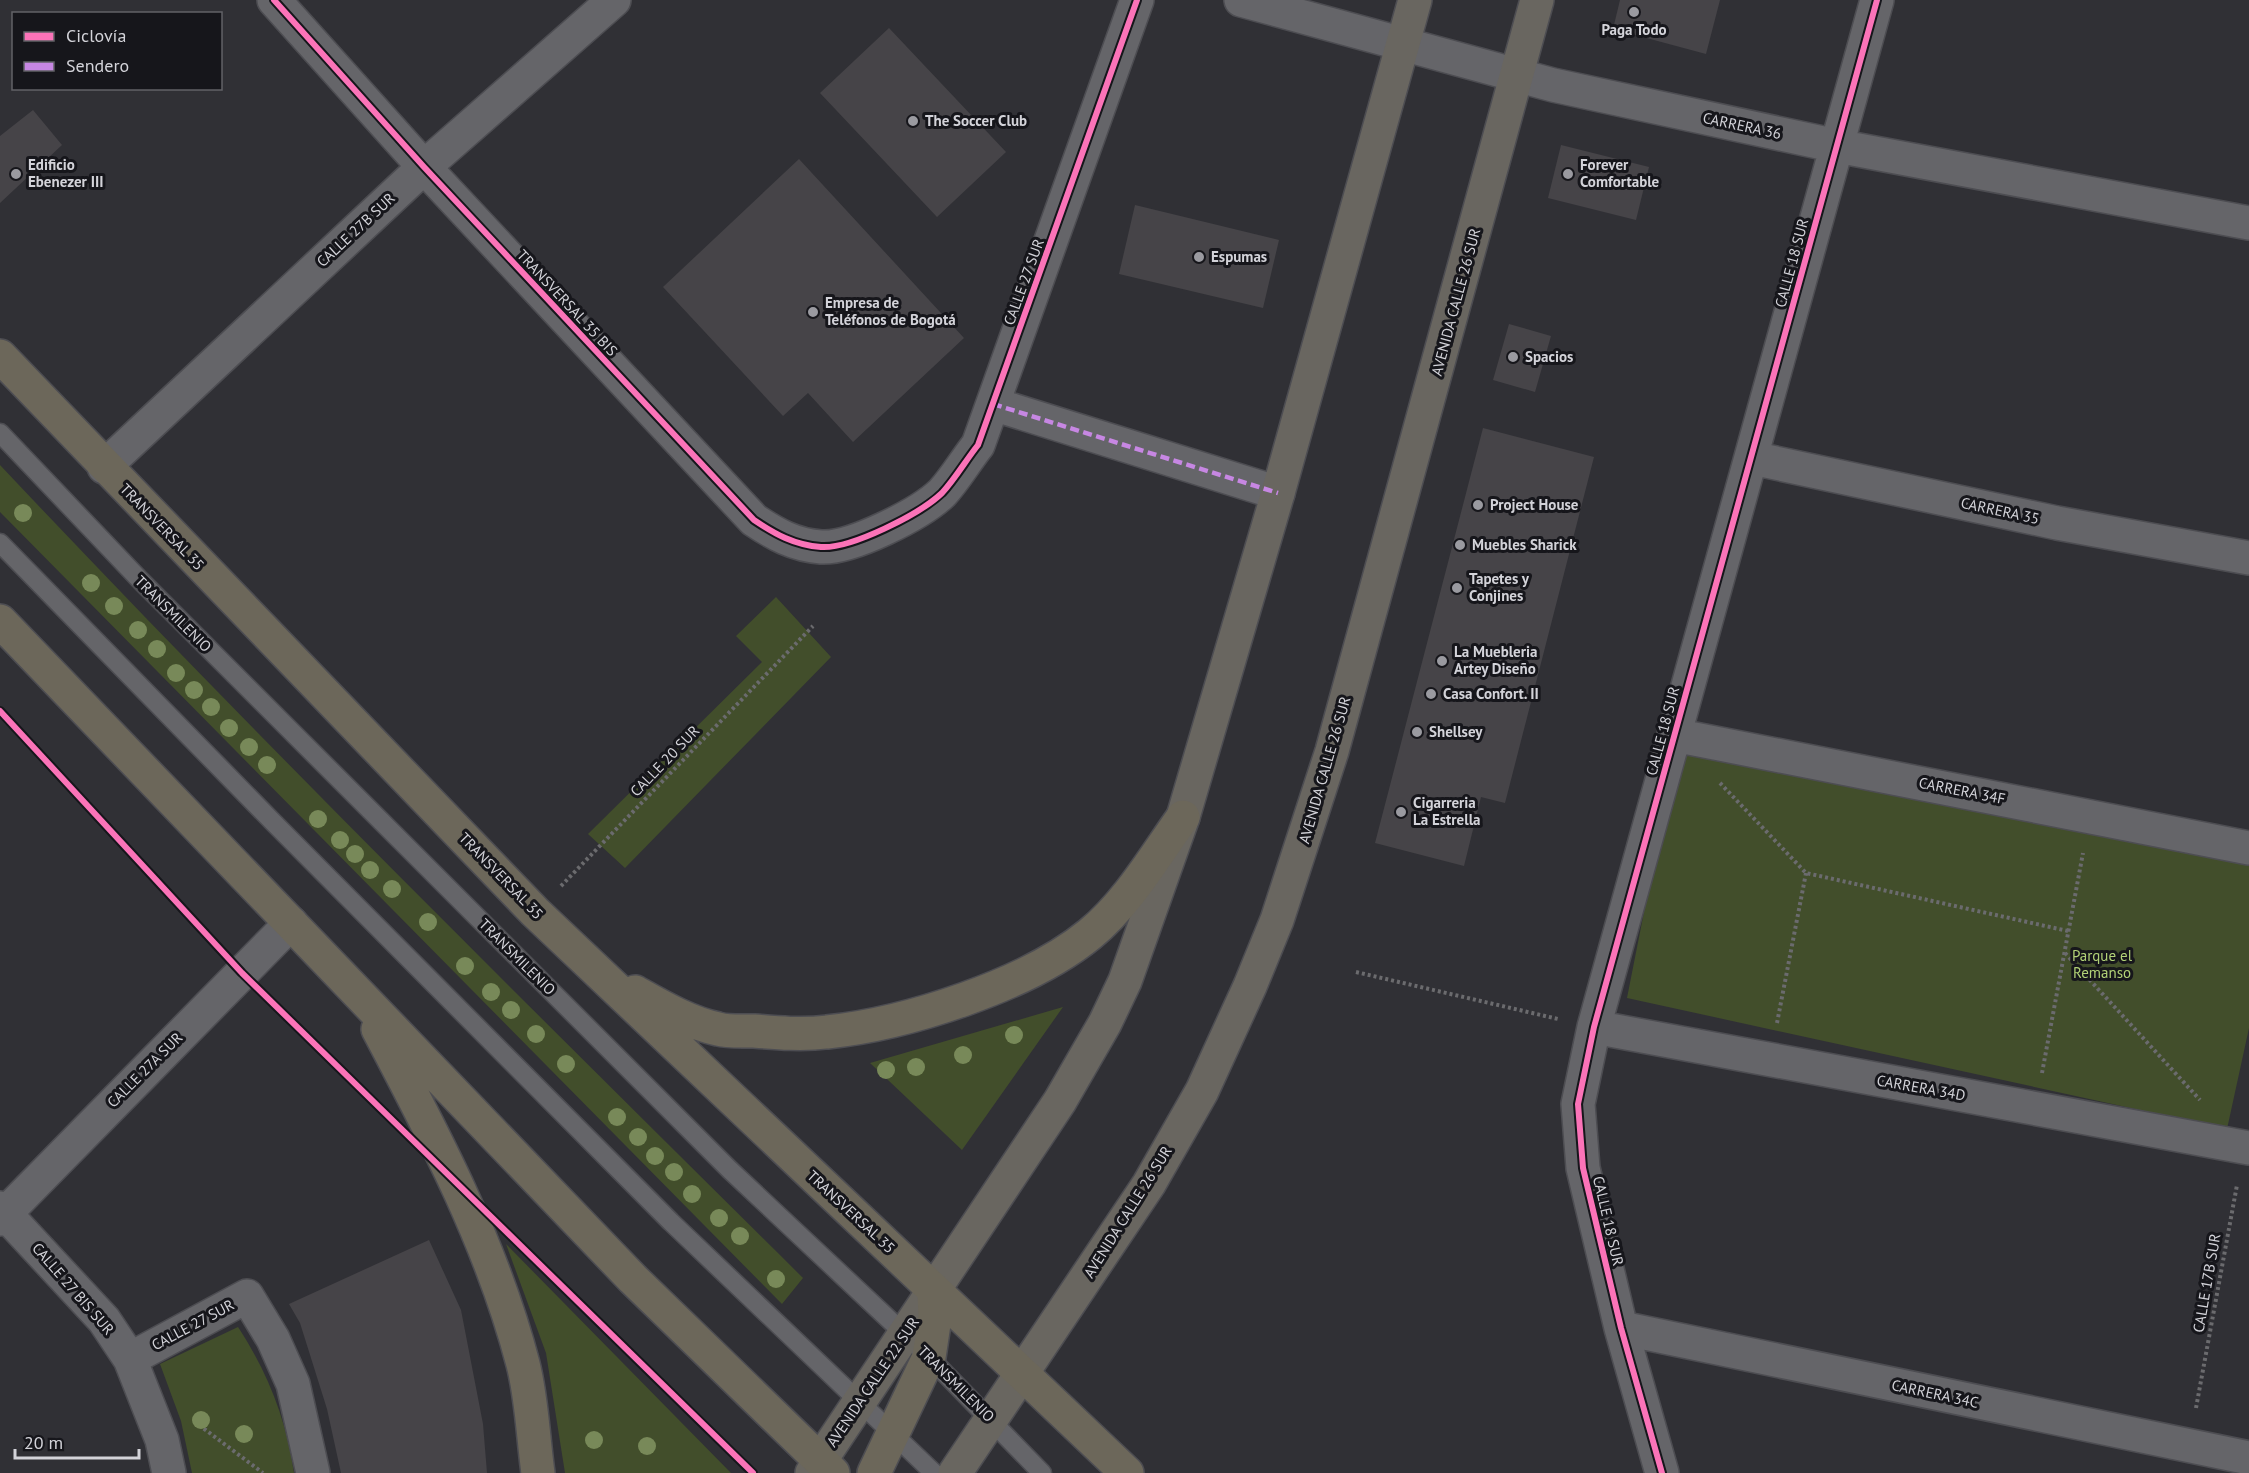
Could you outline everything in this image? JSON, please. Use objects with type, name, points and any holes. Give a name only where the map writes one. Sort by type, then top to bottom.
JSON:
[{"type":"highway","name":"TRANSVERSAL 35","points":[[0,356],[104,467],[535,912],[1127,1473]]},
{"type":"highway","points":[[0,621],[633,1279],[822,1469]]},
{"type":"highway","points":[[591,965],[662,1008],[718,1029],[790,1033],[827,1032],[902,1019],[996,987],[1053,958],[1089,935],[1134,886],[1183,817]]},
{"type":"highway","points":[[361,996],[436,1139],[484,1246],[523,1365],[538,1473]]},
{"type":"highway","points":[[874,1473],[930,1357],[935,1317],[934,1291]]},
{"type":"main road","points":[[934,1291],[1060,1101],[1105,1023],[1145,930],[1183,817],[1278,493],[1415,0]]},
{"type":"main road","name":"AVENIDA CALLE 26 SUR","points":[[955,1473],[1149,1184],[1202,1091],[1277,920],[1332,751],[1538,0]]},
{"type":"main road","name":"AVENIDA CALLE 22 SUR","points":[[822,1469],[860,1402],[934,1291]]},
{"type":"street","name":"TRANSVERSAL 35 BIS","points":[[274,0],[424,167],[754,520],[783,539],[823,548],[879,532]]},
{"type":"street","name":"CALLE 27B SUR","points":[[104,467],[424,167],[614,0]]},
{"type":"street","name":"CALLE 27 SUR","points":[[879,532],[941,493],[978,445],[1137,0]]},
{"type":"street","name":"CARRERA 36","points":[[1242,0],[1517,76],[1837,146],[2249,223]]},
{"type":"street","name":"CALLE 18 SUR","points":[[1662,1473],[1621,1328],[1583,1168],[1578,1132],[1578,1104],[1594,1027],[1877,0]]},
{"type":"street","points":[[993,404],[1278,493]]},
{"type":"street","name":"CARRERA 35","points":[[1752,458],[2057,523],[2249,558]]},
{"type":"street","name":"CARRERA 34F","points":[[1674,735],[2249,848]]},
{"type":"street","name":"CALLE 27A SUR","points":[[1,1213],[291,923]]},
{"type":"street","name":"CARRERA 34D","points":[[1594,1027],[2247,1148]]},
{"type":"street","name":"CALLE 27 BIS SUR","points":[[1,1213],[104,1320],[130,1359],[162,1440],[169,1473]]},
{"type":"street","name":"CALLE 27 SUR","points":[[130,1359],[248,1296],[273,1340],[293,1384],[313,1473]]},
{"type":"street","name":"CARRERA 34C","points":[[1621,1328],[2249,1458]]},
{"type":"lane","name":"TRANSMILENIO","points":[[0,433],[158,598],[714,1153],[930,1357],[1042,1473]]},
{"type":"lane","points":[[0,543],[263,813],[671,1222],[934,1473]]},
{"type":"path","points":[[1718,782],[1806,873],[2068,931]]},
{"type":"path","points":[[2035,1109],[2084,850]]},
{"type":"path","points":[[1770,1060],[1806,873]]},
{"type":"path","points":[[2065,952],[2204,1104]]},
{"type":"path","points":[[1356,972],[1594,1027]]},
{"type":"path","points":[[193,1420],[263,1473]]},
{"type":"green space","points":[[0,465],[298,773],[803,1278],[782,1304],[0,512]]},
{"type":"green space","points":[[776,597],[831,657],[625,868],[588,834],[762,662],[736,636]]},
{"type":"green space","name":"Parque el Remanso","points":[[1678,740],[2249,860],[2249,1028],[2227,1129],[1627,998]]},
{"type":"green space","points":[[1063,1007],[962,1150],[870,1063]]},
{"type":"green space","points":[[506,1244],[731,1473],[565,1473],[546,1353]]},
{"type":"green space","points":[[238,1327],[267,1379],[281,1415],[294,1473],[192,1473],[181,1421],[160,1364]]},
{"type":"building","points":[[1620,0],[1720,0],[1706,54],[1613,29]]},
{"type":"building","name":"The Soccer Club","points":[[889,28],[1006,152],[937,217],[820,93]]},
{"type":"building","name":"Edificio Ebenezer III","points":[[33,110],[62,145],[0,203],[0,136]]},
{"type":"building","points":[[1561,145],[1649,167],[1636,220],[1548,198]]},
{"type":"building","name":"Empresa de Teléfonos de Bogotá","points":[[799,159],[964,338],[853,442],[808,393],[783,416],[663,287]]},
{"type":"building","name":"Espumas","points":[[1135,205],[1279,240],[1263,308],[1119,274]]},
{"type":"building","points":[[1509,324],[1551,336],[1535,392],[1493,380]]},
{"type":"building","points":[[1483,428],[1594,457],[1505,803],[1481,797],[1464,866],[1375,843]]},
{"type":"building","points":[[429,1240],[461,1310],[483,1424],[487,1473],[341,1473],[327,1409],[300,1323],[289,1304]]},
{"type":"marked path","points":[[993,404],[1278,493]]},
{"type":"cycle path","points":[[274,0],[424,167],[754,520],[785,538],[821,547],[834,546],[867,536],[918,511],[942,493],[978,445],[1137,0]]},
{"type":"cycle path","points":[[1662,1473],[1621,1328],[1583,1168],[1578,1104],[1594,1027],[1877,0]]},
{"type":"cycle path","points":[[0,711],[242,973],[753,1473]]},
{"type":"place","name":"Paga Todo","points":[[1634,12]]},
{"type":"place","name":"The Soccer Club","points":[[913,121]]},
{"type":"place","name":"Edificio Ebenezer III","points":[[16,174]]},
{"type":"place","name":"Forever Comfortable","points":[[1568,174]]},
{"type":"place","name":"Espumas","points":[[1199,257]]},
{"type":"place","name":"Empresa de Teléfonos de Bogotá","points":[[813,312]]},
{"type":"place","name":"Spacios","points":[[1513,357]]},
{"type":"place","name":"Project House","points":[[1478,505]]},
{"type":"place","name":"Muebles Sharick","points":[[1460,545]]},
{"type":"place","name":"Tapetes y Conjines","points":[[1457,588]]},
{"type":"place","name":"La Muebleria Artey Diseño","points":[[1442,661]]},
{"type":"place","name":"Casa Confort. II","points":[[1431,694]]},
{"type":"place","name":"Shellsey","points":[[1417,732]]},
{"type":"place","name":"Cigarreria La Estrella","points":[[1401,812]]}]
